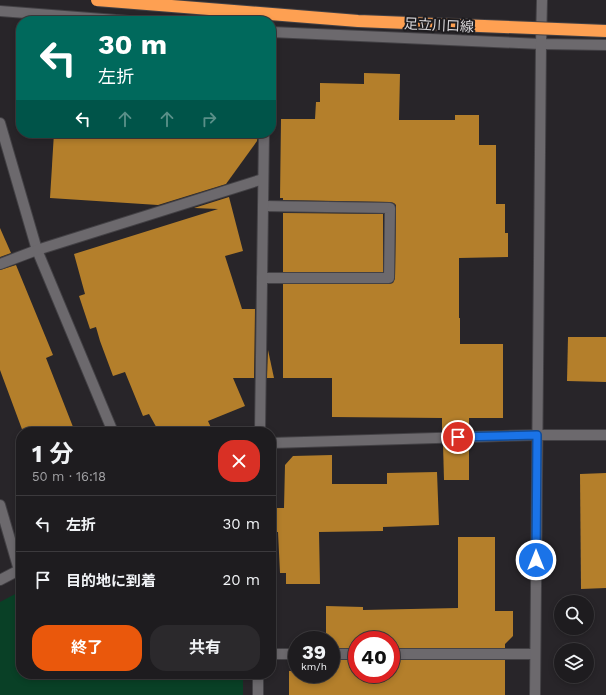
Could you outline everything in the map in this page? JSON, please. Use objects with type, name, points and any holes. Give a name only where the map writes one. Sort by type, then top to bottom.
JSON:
[{"type":"highway","points":[[97,0],[358,21],[606,31]]},
{"type":"street","points":[[535,695],[542,0]]},
{"type":"street","points":[[0,11],[64,16]]},
{"type":"street","name":"足立川口線","points":[[276,32],[541,44],[606,45]]},
{"type":"street","points":[[0,123],[37,250],[111,427]]},
{"type":"street","points":[[260,427],[264,138]]},
{"type":"street","points":[[0,264],[37,250],[263,179]]},
{"type":"street","points":[[262,278],[389,278],[390,208],[263,206]]},
{"type":"street","points":[[276,443],[537,435],[606,436]]},
{"type":"street","points":[[0,505],[16,557]]},
{"type":"street","points":[[0,580],[16,572]]},
{"type":"street","points":[[276,654],[288,654]]},
{"type":"street","points":[[400,654],[535,654]]},
{"type":"street","points":[[258,679],[258,695]]},
{"type":"green space","points":[[16,594],[16,679],[243,679],[243,695],[0,695],[0,602]]},
{"type":"building","points":[[364,73],[400,74],[399,120],[455,120],[455,115],[479,115],[479,145],[496,145],[496,204],[505,204],[505,233],[508,233],[508,257],[459,258],[459,318],[460,344],[503,344],[503,418],[469,418],[469,431],[442,431],[442,418],[332,417],[332,378],[283,378],[283,284],[389,284],[393,283],[395,278],[396,205],[394,203],[283,200],[283,198],[280,198],[281,119],[315,119],[316,102],[320,102],[320,83],[364,84]]},
{"type":"building","points":[[54,138],[257,138],[257,141],[226,184],[158,205],[50,198]]},
{"type":"building","points":[[229,197],[243,251],[225,256],[242,309],[255,309],[254,378],[233,378],[245,406],[208,421],[211,427],[156,427],[149,414],[143,416],[125,372],[113,376],[96,327],[90,329],[79,296],[85,294],[74,254],[218,209],[194,208]]},
{"type":"building","points":[[283,213],[383,214],[383,272],[283,272]]},
{"type":"building","points":[[0,228],[11,253],[0,257]]},
{"type":"building","points":[[16,265],[53,355],[46,358],[73,427],[21,427],[0,370],[0,270]]},
{"type":"building","points":[[568,337],[606,337],[606,382],[567,381]]},
{"type":"building","points":[[268,350],[274,378],[267,378]]},
{"type":"building","points":[[443,444],[469,444],[469,480],[444,480]]},
{"type":"building","points":[[332,455],[332,484],[387,484],[387,473],[437,472],[439,525],[383,527],[383,531],[319,532],[320,584],[286,584],[286,573],[280,573],[278,532],[276,532],[276,508],[284,508],[285,465],[293,456]]},
{"type":"building","points":[[606,473],[606,588],[581,589],[580,474]]},
{"type":"building","points":[[458,537],[495,537],[495,611],[513,611],[513,636],[505,644],[505,648],[400,648],[400,631],[348,631],[348,648],[340,648],[340,631],[326,631],[326,606],[363,607],[363,610],[458,608]]},
{"type":"building","points":[[340,660],[348,660],[348,683],[400,683],[400,660],[505,660],[505,695],[289,695],[289,683],[340,683]]},
{"type":"route","points":[[458,437],[537,435],[536,560]]}]
